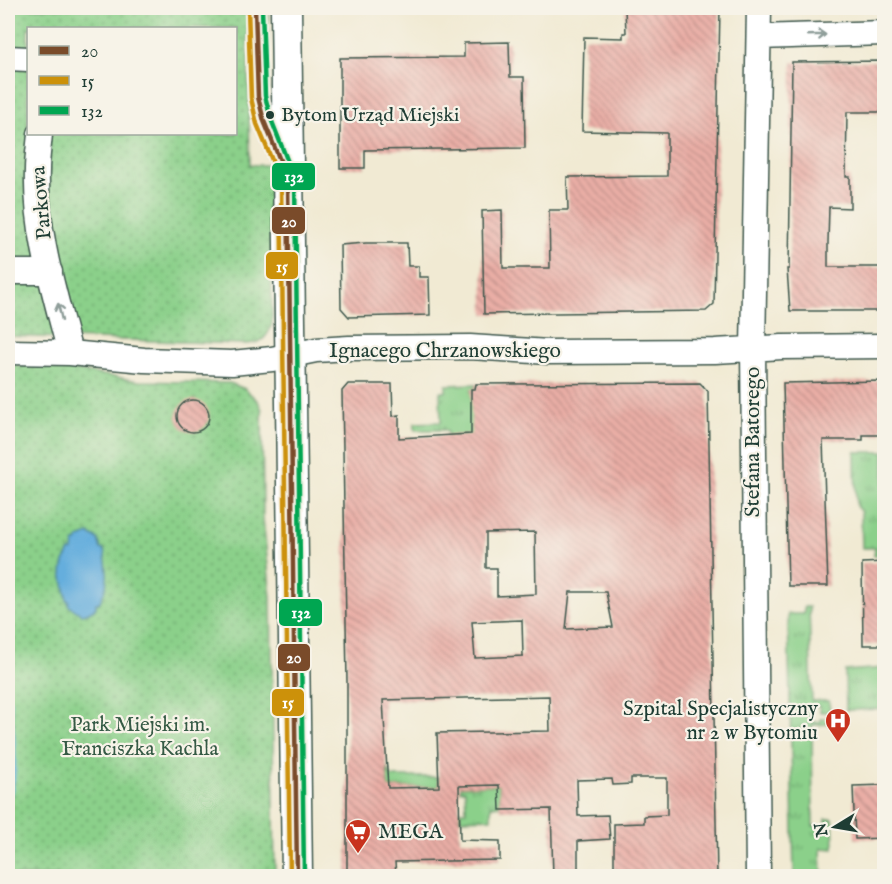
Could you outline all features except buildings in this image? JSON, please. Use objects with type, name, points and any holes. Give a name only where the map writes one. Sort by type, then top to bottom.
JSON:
[{"type":"main road","points":[[286,8],[297,876]]},
{"type":"street","name":"Stefana Batorego","points":[[758,876],[753,348],[759,8]]},
{"type":"street","points":[[759,37],[885,33]]},
{"type":"street","points":[[8,58],[27,59]]},
{"type":"street","name":"Parkowa","points":[[40,135],[37,171],[39,211],[50,272],[70,352]]},
{"type":"street","name":"Parkowa","points":[[8,272],[50,272]]},
{"type":"street","name":"Ignacego Chrzanowskiego","points":[[8,351],[70,352],[144,360],[232,363],[316,350],[357,348],[470,347],[549,352],[715,351],[753,348],[885,346]]},
{"type":"green space","points":[[8,8],[247,8],[250,165],[268,165],[270,168],[272,324],[268,334],[262,340],[243,344],[8,336]]},
{"type":"green space","points":[[263,8],[268,8],[269,90],[264,86]]},
{"type":"green space","name":"Park Miejski im. Franciszka Kachla","points":[[8,365],[56,367],[139,381],[230,383],[245,389],[258,401],[262,410],[263,518],[271,597],[275,876],[8,876]]},
{"type":"green space","points":[[476,384],[475,389],[471,390],[476,436],[448,435],[446,430],[415,430],[415,423],[441,422],[440,392],[446,392],[446,385]]},
{"type":"green space","points":[[855,452],[884,452],[884,555],[874,556],[875,548],[862,548],[861,512],[856,506]]},
{"type":"green space","points":[[804,607],[809,607],[812,701],[829,701],[830,712],[820,712],[819,706],[809,707],[810,722],[820,722],[820,719],[830,718],[830,724],[812,725],[813,826],[826,826],[826,819],[833,819],[834,849],[821,848],[822,875],[831,876],[794,876],[788,614],[804,614]]},
{"type":"green space","points":[[884,668],[884,709],[846,710],[845,671]]},
{"type":"green space","points":[[387,767],[392,777],[438,777],[439,787],[388,788]]},
{"type":"green space","points":[[499,785],[500,805],[491,806],[491,818],[460,819],[460,811],[466,811],[465,790],[460,790],[461,786]]},
{"type":"water","points":[[89,534],[98,539],[101,549],[104,550],[107,582],[103,596],[99,603],[96,603],[96,608],[81,614],[68,605],[62,572],[64,562],[70,551],[73,551],[74,542]]},
{"type":"waterway","points":[[8,703],[13,761],[8,795]]},
{"type":"transit line","name":"15","points":[[248,8],[251,98],[257,124],[281,182],[290,876]]},
{"type":"transit line","name":"20","points":[[255,8],[258,97],[264,121],[288,180],[297,876]]},
{"type":"transit line","name":"132","points":[[262,8],[265,96],[271,119],[295,180],[304,876]]},
{"type":"place","name":"Bytom Urząd Miejski","points":[[270,115]]},
{"type":"place","name":"Szpital Specjalistyczny nr 2 w Bytomiu","points":[[838,744]]},
{"type":"place","name":"MEGA","points":[[358,855]]}]
